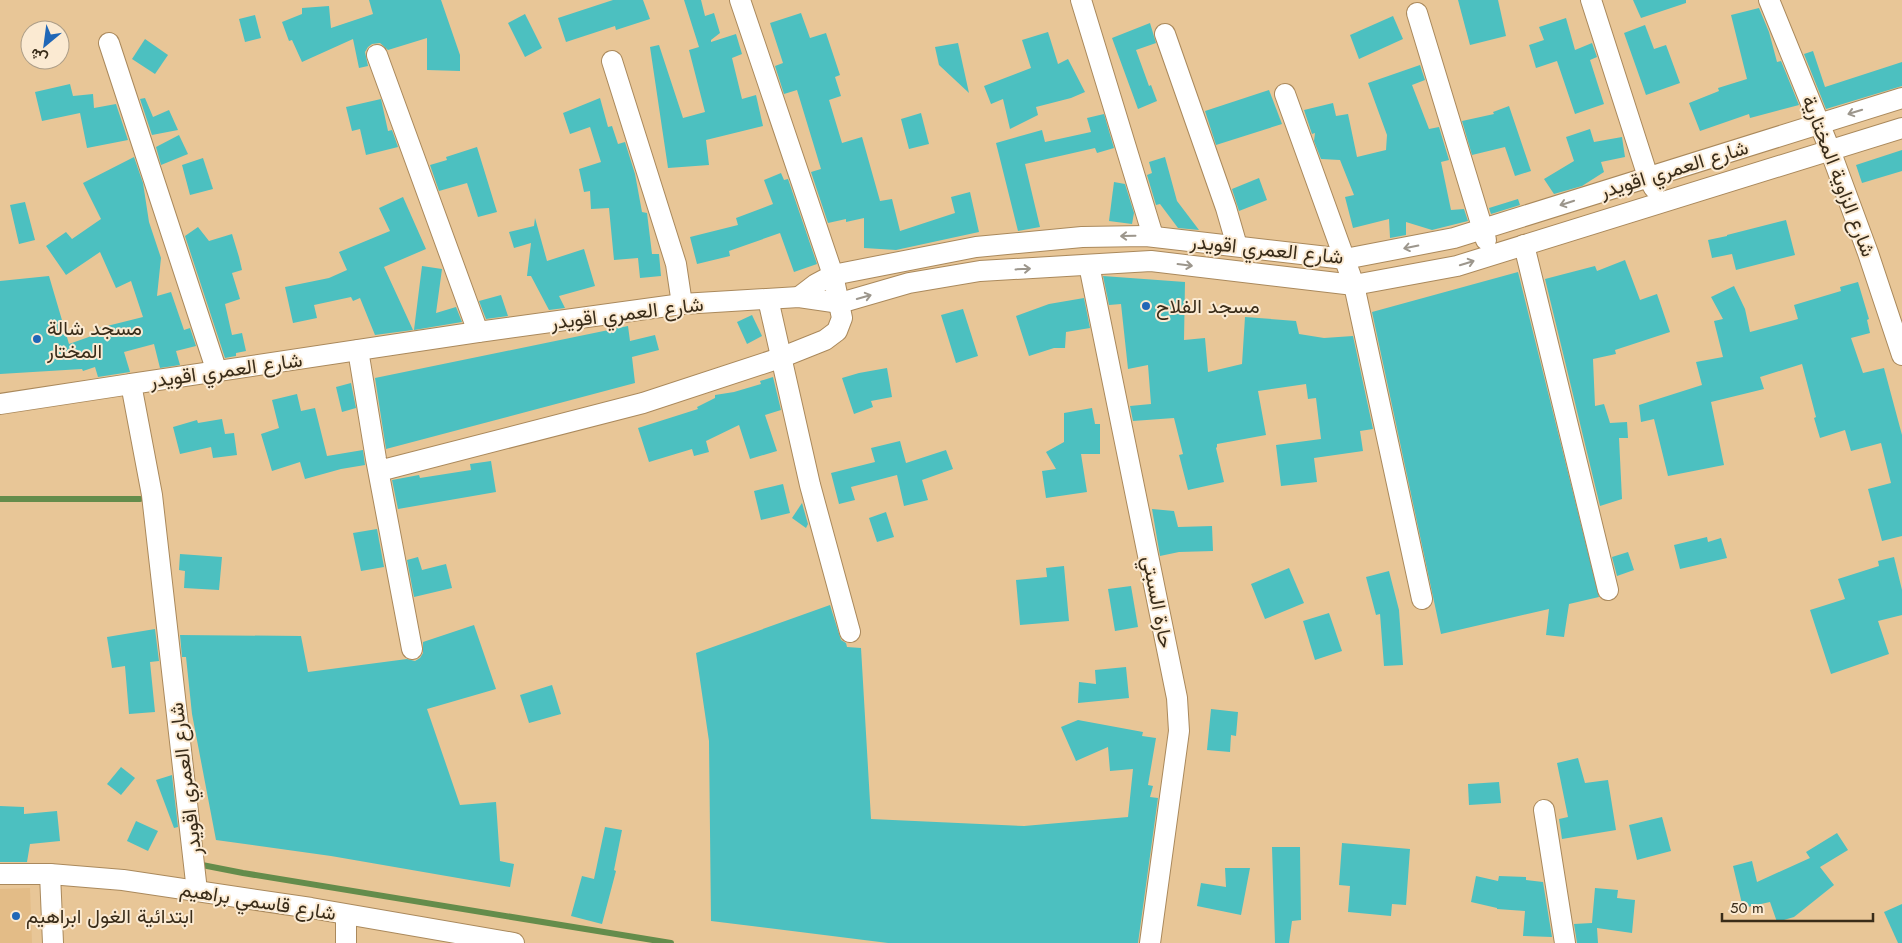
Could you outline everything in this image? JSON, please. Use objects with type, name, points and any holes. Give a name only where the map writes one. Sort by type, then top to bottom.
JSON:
[{"type":"street","points":[[379,471],[643,403],[780,358],[825,340],[837,331],[842,318],[833,275],[740,0]]},
{"type":"street","points":[[1081,0],[1153,236]]},
{"type":"street","points":[[1591,0],[1648,177],[1661,203]]},
{"type":"street","name":"شارع الزاوية المختارية","points":[[1769,0],[1820,123],[1868,253],[1902,355]]},
{"type":"street","points":[[1417,13],[1490,256]]},
{"type":"street","points":[[1165,34],[1223,199],[1237,246]]},
{"type":"street","points":[[108,43],[217,372]]},
{"type":"street","points":[[377,55],[478,332]]},
{"type":"street","points":[[612,61],[676,264],[682,304]]},
{"type":"street","points":[[1285,94],[1354,285],[1422,599]]},
{"type":"street","name":"شارع العمري اقويدر","points":[[799,297],[816,284],[833,275],[976,247],[1082,237],[1153,236],[1345,259],[1454,238],[1902,98]]},
{"type":"street","name":"شارع العمري اقويدر","points":[[197,891],[152,495],[131,384],[478,332],[682,304],[799,297],[840,304],[909,283],[980,271],[1151,261],[1354,285],[1457,266],[1902,128]]},
{"type":"street","points":[[1524,245],[1608,590]]},
{"type":"street","name":"حارة السبتي","points":[[1089,265],[1177,698],[1179,731],[1150,943]]},
{"type":"street","points":[[768,299],[810,485],[850,632]]},
{"type":"street","points":[[358,350],[412,649]]},
{"type":"street","points":[[0,404],[131,384]]},
{"type":"street","points":[[1544,810],[1564,943]]},
{"type":"street","name":"شارع قاسمي براهيم","points":[[0,874],[50,874],[124,880],[514,943]]},
{"type":"street","points":[[50,874],[54,943]]},
{"type":"street","points":[[346,915],[346,943]]},
{"type":"shaded area","name":"ابتدائية الغول ابراهيم","points":[[30,888],[32,943],[0,943],[0,889]]},
{"type":"building","points":[[369,0],[441,0],[460,55],[460,71],[427,70],[427,38],[388,50],[380,43],[372,44],[365,52],[368,66],[359,68],[353,39],[302,62],[292,40],[289,41],[282,22],[302,14],[302,8],[329,6],[331,28],[373,14]]},
{"type":"building","points":[[613,0],[643,0],[650,19],[616,30],[615,26],[566,42],[558,18]]},
{"type":"building","points":[[684,0],[701,0],[705,16],[714,13],[720,33],[711,42],[736,34],[742,54],[732,58],[742,99],[756,95],[763,126],[706,140],[709,165],[668,168],[650,47],[659,45],[683,118],[705,112],[689,50],[699,47]]},
{"type":"building","points":[[1458,0],[1498,0],[1506,36],[1470,45]]},
{"type":"building","points":[[1633,0],[1686,0],[1686,3],[1641,18]]},
{"type":"building","points":[[1759,8],[1769,32],[1777,62],[1781,61],[1799,105],[1750,118],[1749,114],[1700,131],[1689,103],[1719,91],[1718,88],[1747,79],[1731,15]]},
{"type":"building","points":[[801,13],[810,38],[826,33],[840,75],[835,77],[841,96],[829,100],[842,143],[862,137],[880,201],[892,199],[900,231],[955,213],[951,197],[970,192],[979,232],[896,250],[864,248],[864,218],[828,223],[811,172],[821,169],[797,90],[784,94],[775,66],[783,63],[770,23]]},
{"type":"building","points":[[525,14],[542,48],[525,57],[508,23]]},
{"type":"building","points":[[255,15],[261,38],[245,42],[239,19]]},
{"type":"building","points":[[1393,16],[1403,39],[1359,59],[1350,35]]},
{"type":"building","points":[[1566,18],[1575,50],[1592,43],[1597,57],[1590,60],[1604,104],[1575,114],[1557,61],[1536,68],[1529,45],[1544,40],[1539,27]]},
{"type":"building","points":[[1150,23],[1156,43],[1136,50],[1149,86],[1151,85],[1157,101],[1138,109],[1112,38]]},
{"type":"building","points":[[1645,25],[1654,49],[1666,45],[1680,83],[1646,95],[1624,33]]},
{"type":"building","points":[[1048,32],[1058,64],[1068,59],[1085,92],[1071,98],[1036,107],[1038,115],[1010,129],[1003,99],[991,104],[984,86],[1031,68],[1022,40]]},
{"type":"building","points":[[145,39],[168,55],[155,74],[132,59]]},
{"type":"building","points":[[958,43],[969,93],[939,65],[935,47]]},
{"type":"building","points":[[1813,51],[1825,87],[1902,62],[1902,86],[1826,109],[1804,54]]},
{"type":"building","points":[[1420,65],[1425,80],[1412,85],[1429,129],[1439,127],[1449,160],[1441,162],[1451,210],[1464,209],[1468,221],[1432,230],[1406,222],[1406,235],[1390,238],[1389,219],[1353,228],[1345,197],[1354,195],[1340,160],[1321,159],[1314,141],[1315,133],[1312,134],[1304,110],[1333,103],[1336,116],[1348,114],[1357,157],[1386,150],[1387,135],[1368,83]]},
{"type":"building","points":[[70,84],[73,96],[93,94],[94,108],[116,104],[128,140],[87,148],[80,113],[42,121],[35,92]]},
{"type":"building","points":[[1269,90],[1282,124],[1216,145],[1205,111]]},
{"type":"building","points":[[145,98],[153,117],[169,110],[178,130],[152,135],[140,99]]},
{"type":"building","points":[[600,98],[608,127],[612,126],[618,144],[625,142],[635,174],[642,212],[647,213],[652,254],[659,254],[661,276],[640,278],[638,258],[614,260],[609,208],[591,209],[590,191],[584,192],[579,169],[601,162],[590,127],[570,134],[563,113]]},
{"type":"building","points":[[381,99],[388,131],[392,130],[398,147],[366,155],[360,129],[352,131],[346,107]]},
{"type":"building","points":[[1509,106],[1531,171],[1515,176],[1505,147],[1472,155],[1462,121],[1494,114],[1493,112]]},
{"type":"building","points":[[921,113],[929,144],[909,149],[901,119]]},
{"type":"building","points":[[1104,114],[1114,148],[1097,153],[1095,148],[1025,164],[1040,227],[1018,231],[996,143],[1042,130],[1045,142],[1091,132],[1087,118]]},
{"type":"building","points":[[1590,129],[1594,142],[1622,137],[1625,157],[1601,162],[1604,172],[1582,186],[1554,194],[1544,179],[1574,161],[1566,137]]},
{"type":"building","points":[[179,135],[188,154],[161,165],[156,147]]},
{"type":"building","points":[[477,147],[497,212],[478,217],[467,183],[439,191],[430,165],[447,160],[446,157]]},
{"type":"building","points":[[1902,150],[1902,171],[1862,183],[1856,165]]},
{"type":"building","points":[[134,157],[143,183],[149,222],[161,258],[157,296],[171,292],[184,330],[190,328],[196,346],[176,351],[180,365],[160,368],[154,344],[124,352],[130,372],[98,377],[95,367],[83,371],[82,369],[0,374],[0,281],[49,276],[69,344],[100,333],[99,328],[143,317],[131,281],[116,288],[100,252],[66,275],[46,246],[66,232],[72,239],[101,219],[83,183]]},
{"type":"building","points":[[1165,157],[1177,201],[1199,230],[1178,228],[1160,204],[1156,205],[1147,175],[1152,173],[1149,162]]},
{"type":"building","points":[[203,158],[213,189],[190,195],[182,165]]},
{"type":"building","points":[[781,173],[784,180],[788,179],[817,264],[794,272],[780,233],[729,251],[730,256],[697,264],[690,237],[738,225],[736,218],[773,204],[764,180]]},
{"type":"building","points":[[1259,178],[1267,200],[1239,211],[1232,189]]},
{"type":"building","points":[[1114,182],[1125,184],[1134,213],[1132,224],[1109,221]]},
{"type":"building","points":[[403,197],[426,249],[384,267],[413,330],[375,335],[360,298],[353,301],[351,297],[314,305],[317,318],[293,323],[285,287],[329,278],[347,270],[339,252],[390,231],[379,208]]},
{"type":"building","points":[[1518,199],[1520,205],[1491,214],[1489,208]]},
{"type":"building","points":[[25,202],[35,240],[19,244],[10,205]]},
{"type":"building","points":[[535,218],[547,261],[584,249],[595,286],[559,296],[565,308],[549,310],[531,276],[527,276],[531,243],[514,248],[509,232],[534,226]]},
{"type":"building","points":[[1786,220],[1795,255],[1736,270],[1732,254],[1712,258],[1708,240]]},
{"type":"building","points":[[198,227],[209,241],[232,234],[239,257],[242,270],[232,273],[240,299],[225,304],[232,335],[242,333],[246,351],[236,353],[236,356],[225,358],[185,236]]},
{"type":"building","points":[[1625,260],[1640,300],[1657,294],[1670,332],[1615,350],[1616,354],[1593,359],[1595,406],[1604,404],[1610,423],[1627,422],[1628,438],[1619,438],[1622,499],[1600,506],[1545,279],[1595,266],[1597,271]]},
{"type":"building","points":[[422,266],[442,269],[436,313],[456,307],[462,322],[414,330]]},
{"type":"building","points":[[1518,272],[1599,597],[1569,604],[1564,637],[1546,635],[1549,609],[1441,634],[1372,312]]},
{"type":"building","points":[[1103,276],[1185,282],[1184,340],[1205,338],[1208,372],[1242,364],[1245,317],[1296,321],[1299,334],[1324,338],[1353,336],[1373,429],[1360,431],[1363,451],[1314,458],[1317,482],[1281,486],[1276,445],[1321,439],[1316,398],[1308,399],[1306,384],[1258,391],[1266,435],[1217,444],[1216,448],[1224,482],[1188,490],[1179,455],[1183,454],[1174,418],[1133,421],[1130,406],[1151,404],[1148,365],[1128,369],[1121,304],[1109,305]]},
{"type":"building","points":[[1858,282],[1869,319],[1867,320],[1870,333],[1851,338],[1863,373],[1884,368],[1902,435],[1902,536],[1882,541],[1868,489],[1891,483],[1881,443],[1851,451],[1845,430],[1820,438],[1802,364],[1760,377],[1764,389],[1711,402],[1724,465],[1668,476],[1654,419],[1641,422],[1639,405],[1702,385],[1696,362],[1723,357],[1714,321],[1723,319],[1711,297],[1734,286],[1745,309],[1750,332],[1798,319],[1794,305],[1841,291],[1840,287]]},
{"type":"building","points":[[501,295],[508,316],[486,319],[479,301]]},
{"type":"building","points":[[1084,298],[1090,328],[1066,332],[1065,348],[1054,348],[1029,356],[1016,316],[1049,304]]},
{"type":"building","points":[[963,309],[978,356],[956,363],[941,315]]},
{"type":"building","points":[[752,315],[762,336],[747,344],[737,322]]},
{"type":"building","points":[[628,326],[630,341],[655,335],[659,350],[632,357],[635,383],[386,449],[375,378]]},
{"type":"building","points":[[887,368],[892,397],[871,401],[873,407],[854,414],[842,378]]},
{"type":"building","points":[[773,377],[781,410],[765,415],[777,451],[750,459],[739,425],[706,441],[709,452],[694,456],[692,449],[649,462],[638,428],[698,409],[697,407],[715,398],[715,395],[734,392],[761,384],[760,381]]},
{"type":"building","points":[[351,383],[356,408],[342,412],[336,387]]},
{"type":"building","points":[[297,394],[301,411],[315,408],[327,456],[363,450],[365,465],[341,469],[305,479],[300,462],[272,471],[261,434],[279,428],[272,400]]},
{"type":"building","points":[[1092,408],[1095,424],[1100,424],[1100,454],[1081,454],[1087,492],[1046,498],[1042,471],[1056,469],[1046,452],[1064,442],[1064,413]]},
{"type":"building","points":[[222,419],[225,434],[234,433],[237,455],[213,458],[211,447],[180,454],[173,427],[197,420],[198,423]]},
{"type":"building","points":[[900,441],[906,463],[946,450],[953,469],[922,480],[928,500],[904,506],[897,475],[851,487],[855,500],[839,504],[831,473],[875,462],[871,448]]},
{"type":"building","points":[[491,461],[496,492],[398,509],[392,480],[419,475],[420,478],[471,470],[470,464]]},
{"type":"building","points":[[783,484],[790,513],[761,520],[754,491]]},
{"type":"building","points":[[802,503],[808,524],[806,528],[792,518]]},
{"type":"building","points":[[1152,509],[1174,511],[1178,527],[1212,526],[1213,551],[1179,552],[1160,556]]},
{"type":"building","points":[[886,512],[894,537],[877,542],[869,518]]},
{"type":"building","points":[[377,529],[384,567],[361,571],[353,533]]},
{"type":"building","points":[[1707,537],[1708,542],[1721,538],[1727,558],[1680,569],[1674,545]]},
{"type":"building","points":[[1628,552],[1634,570],[1617,576],[1612,557]]},
{"type":"building","points":[[180,554],[222,557],[219,590],[184,588],[185,571],[179,570]]},
{"type":"building","points":[[418,557],[422,570],[446,564],[452,588],[414,597],[407,560]]},
{"type":"building","points":[[1894,557],[1902,590],[1902,615],[1878,621],[1889,654],[1831,674],[1810,610],[1845,599],[1838,579],[1879,566],[1878,561]]},
{"type":"building","points":[[1064,566],[1069,621],[1020,625],[1016,580],[1047,577],[1046,568]]},
{"type":"building","points":[[1289,568],[1304,603],[1265,619],[1251,584]]},
{"type":"building","points":[[1389,571],[1399,610],[1403,665],[1384,666],[1380,614],[1376,615],[1366,577]]},
{"type":"building","points":[[1131,586],[1138,627],[1115,631],[1108,589]]},
{"type":"building","points":[[830,605],[841,640],[846,643],[847,647],[861,648],[871,819],[1024,826],[1128,817],[1133,769],[1110,771],[1108,747],[1076,761],[1061,727],[1078,720],[1143,732],[1142,736],[1156,738],[1148,785],[1153,786],[1150,797],[1158,798],[1138,943],[888,943],[711,921],[709,741],[696,653]]},
{"type":"building","points":[[1329,613],[1342,651],[1315,660],[1303,621]]},
{"type":"building","points":[[474,625],[496,689],[427,709],[460,805],[496,802],[500,861],[514,864],[510,887],[331,856],[216,840],[192,714],[186,657],[182,657],[180,635],[301,636],[308,672],[407,659],[415,661],[423,653],[423,642]]},
{"type":"building","points":[[155,629],[159,661],[150,662],[155,712],[129,714],[125,666],[112,668],[107,637]]},
{"type":"building","points":[[1126,667],[1129,698],[1078,703],[1079,682],[1096,684],[1095,670]]},
{"type":"building","points":[[552,685],[561,714],[529,723],[520,695]]},
{"type":"building","points":[[1211,709],[1238,712],[1236,736],[1231,735],[1230,752],[1207,750]]},
{"type":"building","points":[[1578,758],[1585,783],[1608,780],[1616,830],[1562,839],[1559,819],[1568,817],[1557,763]]},
{"type":"building","points":[[121,767],[135,778],[121,795],[107,784]]},
{"type":"building","points":[[172,775],[178,827],[174,828],[156,780]]},
{"type":"building","points":[[1499,782],[1501,803],[1469,805],[1468,784]]},
{"type":"building","points":[[0,806],[24,807],[24,814],[57,811],[60,841],[30,844],[27,862],[0,862]]},
{"type":"building","points":[[1662,817],[1671,851],[1637,860],[1629,825]]},
{"type":"building","points":[[136,821],[158,831],[148,851],[127,841]]},
{"type":"building","points":[[605,827],[622,830],[614,870],[616,871],[602,924],[571,916],[582,876],[594,879]]},
{"type":"building","points":[[1837,833],[1848,850],[1820,867],[1834,885],[1794,917],[1777,922],[1770,902],[1743,908],[1733,866],[1752,861],[1757,882],[1810,858],[1806,852]]},
{"type":"building","points":[[1342,843],[1410,849],[1406,905],[1392,904],[1391,916],[1348,912],[1350,886],[1339,885]]},
{"type":"building","points":[[1272,847],[1300,847],[1301,920],[1292,921],[1289,943],[1275,943]]},
{"type":"building","points":[[1225,868],[1250,868],[1241,915],[1197,906],[1201,883],[1226,887]]},
{"type":"building","points":[[1476,876],[1498,881],[1499,876],[1526,877],[1526,880],[1543,882],[1552,937],[1523,936],[1525,911],[1497,909],[1471,902]]},
{"type":"building","points":[[1595,888],[1618,890],[1617,898],[1635,900],[1632,933],[1597,928],[1598,943],[1577,943],[1574,924],[1592,923]]},
{"type":"building","points":[[1902,904],[1902,943],[1898,943],[1884,912]]},
{"type":"waterway","points":[[0,499],[140,499]]},
{"type":"waterway","points":[[197,864],[671,943]]},
{"type":"place","name":"مسجد الفلاح","points":[[1146,306]]},
{"type":"place","name":"مسجد شالة المختار","points":[[37,339]]},
{"type":"place","name":"ابتدائية الغول ابراهيم","points":[[16,916]]}]
